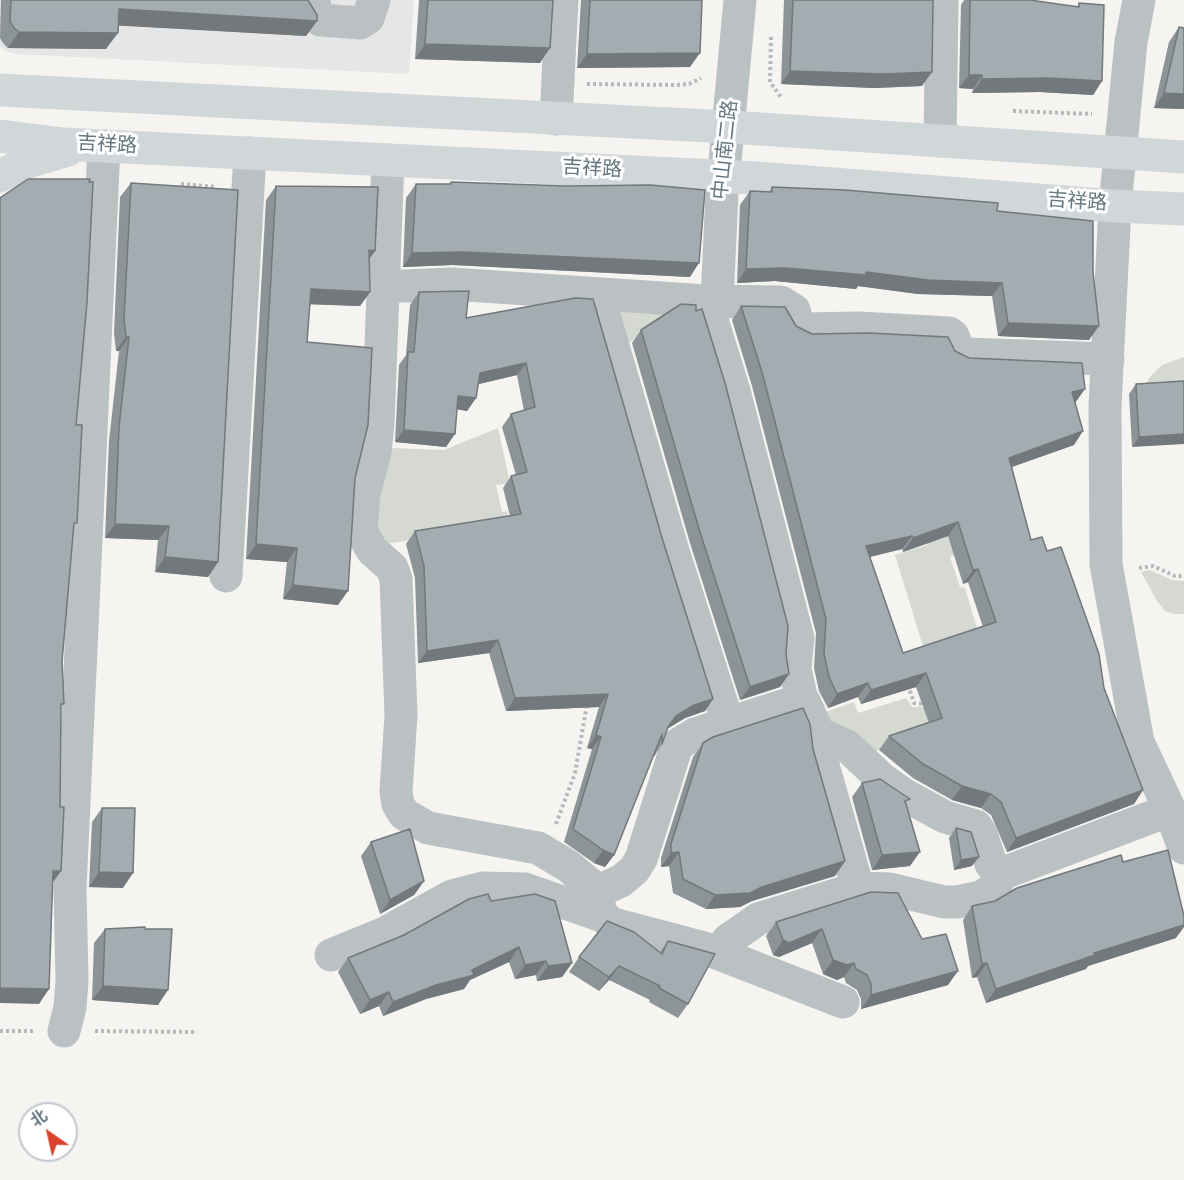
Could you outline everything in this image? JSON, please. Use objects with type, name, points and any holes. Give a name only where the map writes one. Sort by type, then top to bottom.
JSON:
[{"type":"main road","points":[[0,72],[39,93]]},
{"type":"main road","points":[[0,90],[730,127],[1184,157]]},
{"type":"main road","name":"吉祥路","points":[[0,136],[96,145],[725,177],[1115,206],[1184,209]]},
{"type":"main road","points":[[0,176],[28,162],[96,145]]},
{"type":"street","points":[[314,0],[315,12],[321,20],[360,23],[368,18],[374,0]]},
{"type":"street","points":[[556,119],[562,0]]},
{"type":"street","name":"中山南二路","points":[[712,301],[730,127],[740,0]]},
{"type":"street","points":[[940,141],[942,0]]},
{"type":"street","points":[[1139,0],[1131,42],[1118,153],[1104,417],[1106,564],[1128,697],[1138,742],[1170,810],[1184,848]]},
{"type":"street","points":[[64,1031],[70,1006],[72,981],[70,889],[96,145]]},
{"type":"street","points":[[225,576],[250,153]]},
{"type":"street","points":[[388,160],[378,424],[375,452],[364,495],[361,531],[372,550],[392,568],[396,579],[400,650],[400,715],[396,792],[398,804],[410,818],[428,828],[538,848],[550,854],[625,928],[720,954],[843,1002]]},
{"type":"street","points":[[382,287],[452,284],[712,301],[781,302],[794,310],[798,325],[803,329],[859,328],[949,333],[953,336],[958,352],[966,354],[1108,360]]},
{"type":"street","points":[[604,295],[603,312],[672,548],[728,723]]},
{"type":"street","points":[[712,301],[798,638],[795,669],[801,696],[798,701]]},
{"type":"street","points":[[600,904],[634,870],[640,859],[677,745],[695,734],[798,701],[805,703],[818,733],[821,759],[858,888]]},
{"type":"street","points":[[818,733],[847,746],[881,778],[903,794],[945,817],[976,826],[991,864],[1001,874]]},
{"type":"street","points":[[720,954],[728,940],[758,919],[858,888],[876,887],[957,902],[990,893],[995,888],[1001,874],[1170,810]]},
{"type":"street","points":[[331,955],[385,933],[452,896],[483,888],[525,889],[600,904]]},
{"type":"path","points":[[558,84],[677,85],[689,84],[706,76]]},
{"type":"path","points":[[1106,564],[1128,570],[1153,566],[1175,576],[1184,576]]},
{"type":"path","points":[[906,679],[914,703],[919,705],[932,702]]},
{"type":"path","points":[[550,854],[550,841],[575,773],[586,699]]},
{"type":"shaded area","points":[[0,0],[414,0],[409,74],[15,54],[5,51],[0,46]]},
{"type":"shaded area","points":[[681,309],[619,349],[617,312]]},
{"type":"shaded area","points":[[1184,357],[1184,386],[1145,387],[1149,378],[1162,365]]},
{"type":"shaded area","points":[[498,428],[510,483],[496,485],[502,512],[507,511],[512,532],[483,530],[384,544],[375,537],[377,490],[391,448],[444,450]]},
{"type":"shaded area","points":[[953,515],[962,552],[950,557],[960,587],[965,588],[979,635],[925,653],[895,555],[927,545],[922,525]]},
{"type":"shaded area","points":[[1150,570],[1172,580],[1184,581],[1184,614],[1165,611],[1157,601],[1141,572]]},
{"type":"shaded area","points":[[906,698],[912,707],[926,707],[950,725],[867,754],[817,715],[854,702],[858,713]]},
{"type":"building","points":[[11,0],[308,0],[317,15],[317,21],[119,9],[118,33],[19,32],[10,21]]},
{"type":"building","points":[[428,0],[553,0],[550,48],[425,44]]},
{"type":"building","points":[[590,0],[702,0],[700,53],[587,54]]},
{"type":"building","points":[[793,0],[933,0],[932,72],[884,74],[790,71]]},
{"type":"building","points":[[970,0],[1030,0],[1079,7],[1079,3],[1104,5],[1102,81],[1049,78],[982,79],[982,75],[969,75]]},
{"type":"building","points":[[1179,27],[1184,28],[1184,94],[1164,93]]},
{"type":"building","points":[[28,179],[90,179],[89,182],[93,182],[87,302],[76,425],[82,425],[77,523],[74,523],[62,662],[64,704],[61,704],[60,807],[64,807],[61,871],[53,871],[49,989],[0,988],[0,198]]},
{"type":"building","points":[[451,182],[566,186],[650,185],[705,190],[699,263],[463,252],[412,253],[416,184],[451,184]]},
{"type":"building","points":[[131,183],[238,190],[218,562],[165,557],[169,526],[115,524],[119,427],[129,337],[126,337],[124,319]]},
{"type":"building","points":[[276,186],[378,187],[375,251],[369,250],[370,292],[311,289],[307,342],[372,348],[368,425],[355,478],[348,591],[293,585],[297,548],[256,544]]},
{"type":"building","points":[[772,187],[845,190],[998,203],[997,211],[1093,221],[1093,272],[1099,326],[1008,323],[1002,283],[928,280],[866,272],[866,275],[785,268],[746,269],[750,191],[772,192]]},
{"type":"building","points":[[469,291],[466,318],[575,298],[593,299],[663,541],[713,699],[694,705],[676,716],[668,727],[662,744],[662,734],[614,855],[573,829],[601,737],[596,735],[608,694],[515,698],[498,640],[427,651],[424,566],[415,531],[521,514],[511,476],[527,472],[511,414],[535,407],[526,363],[480,373],[476,398],[458,396],[455,434],[404,430],[408,352],[414,352],[419,292]]},
{"type":"building","points":[[681,304],[696,305],[696,311],[702,309],[725,383],[788,626],[786,654],[789,674],[750,687],[699,529],[641,330]]},
{"type":"building","points":[[741,306],[785,307],[796,326],[812,334],[868,333],[948,337],[955,351],[969,358],[1082,363],[1085,389],[1072,392],[1083,431],[1009,458],[1031,540],[1042,537],[1047,551],[1061,547],[1099,654],[1104,688],[1143,790],[1016,838],[1001,802],[991,794],[962,786],[923,764],[889,736],[942,718],[926,673],[871,690],[868,683],[837,694],[829,677],[824,654],[826,619],[762,372]],"holes":[[[958,522],[973,570],[978,569],[996,622],[903,653],[866,546],[912,536],[913,538]]]},
{"type":"building","points":[[1184,381],[1184,434],[1139,437],[1136,384]]},
{"type":"building","points":[[803,708],[810,724],[813,749],[845,861],[762,887],[750,893],[715,895],[683,879],[679,852],[671,853],[671,844],[703,743],[713,737]]},
{"type":"building","points":[[880,779],[910,799],[905,801],[920,852],[882,855],[862,783]]},
{"type":"building","points":[[102,808],[135,808],[133,873],[99,872]]},
{"type":"building","points":[[956,828],[971,832],[979,857],[961,860]]},
{"type":"building","points":[[410,829],[424,881],[390,900],[371,842]]},
{"type":"building","points":[[1168,850],[1184,916],[1184,925],[1094,953],[1095,955],[996,989],[987,963],[982,964],[972,906],[995,901],[1017,888],[1121,855],[1123,862]]},
{"type":"building","points":[[871,892],[898,893],[922,939],[946,934],[958,971],[871,995],[871,984],[867,975],[856,969],[854,963],[847,965],[833,960],[822,929],[789,943],[783,940],[776,922]]},
{"type":"building","points":[[488,894],[491,901],[535,894],[555,901],[572,963],[548,966],[546,961],[525,965],[519,947],[472,970],[474,975],[436,985],[393,1002],[389,992],[370,1000],[348,958],[404,935],[469,899]]},
{"type":"building","points":[[607,921],[634,932],[662,954],[668,941],[715,954],[688,1004],[659,988],[660,986],[619,966],[609,977],[579,957]]},
{"type":"building","points":[[145,927],[145,929],[172,929],[168,990],[103,986],[105,929]]}]
